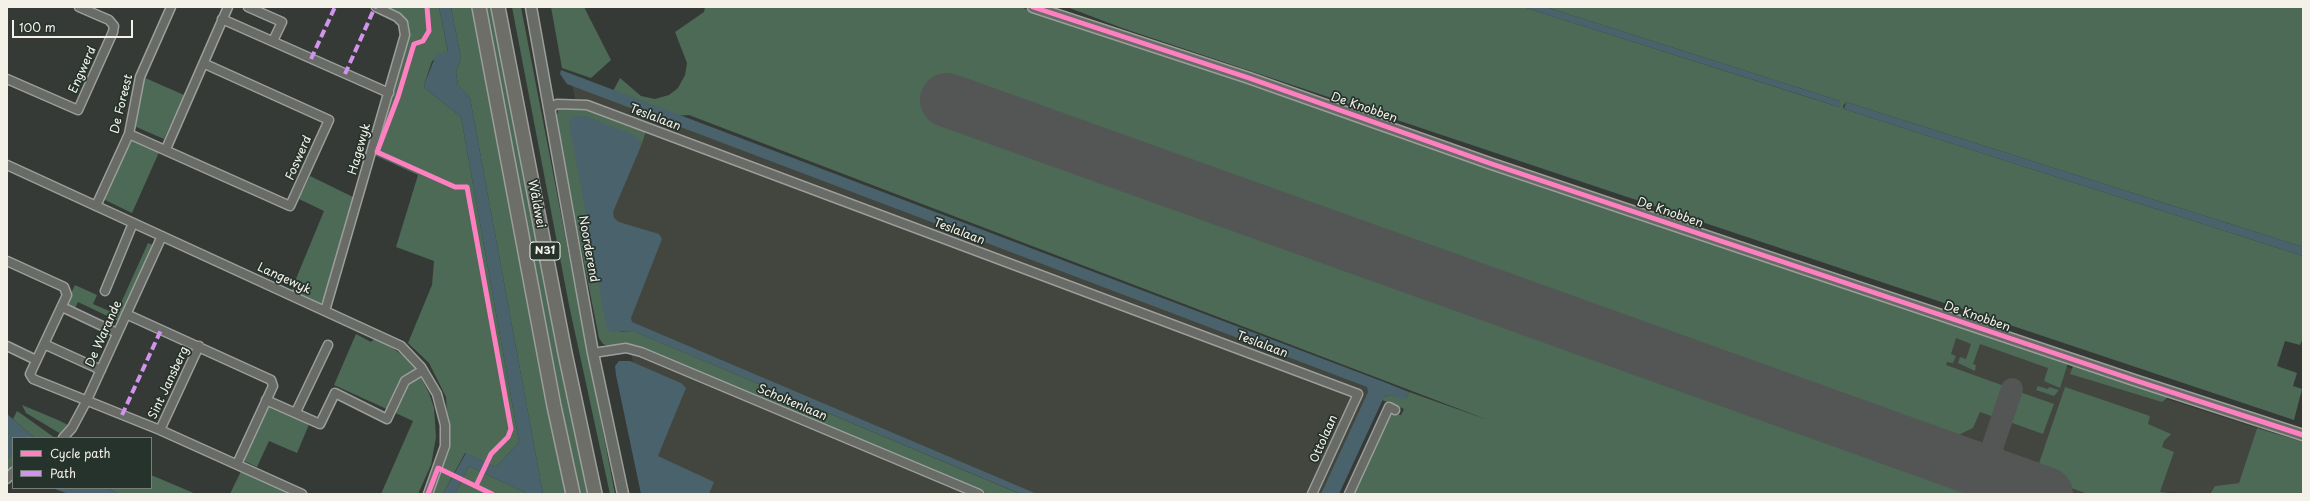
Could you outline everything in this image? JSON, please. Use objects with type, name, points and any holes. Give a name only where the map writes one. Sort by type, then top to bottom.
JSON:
[{"type":"highway","name":"Wâldwei","points":[[479,7],[554,406],[573,494]]},
{"type":"highway","name":"Wâldwei","points":[[498,7],[565,353],[595,494]]},
{"type":"street","name":"Engwerd","points":[[7,79],[78,110],[113,32],[114,26],[109,20],[79,7]]},
{"type":"street","name":"De Foreest","points":[[96,206],[129,134],[140,77],[171,7]]},
{"type":"street","points":[[166,149],[228,7]]},
{"type":"street","points":[[248,7],[282,22],[273,41]]},
{"type":"street","name":"Hagewyk","points":[[325,312],[405,35],[403,24],[397,17],[376,7]]},
{"type":"street","name":"Noorderend","points":[[531,7],[593,353],[623,494]]},
{"type":"street","name":"De Knobben","points":[[1033,7],[1249,78],[1492,164],[2120,376],[2303,435]]},
{"type":"street","points":[[222,19],[389,93]]},
{"type":"street","name":"Foswerd","points":[[129,134],[166,149],[290,206],[329,120],[204,64]]},
{"type":"street","name":"Teslalaan","points":[[550,108],[557,104],[587,105],[1358,394]]},
{"type":"street","name":"Langewyk","points":[[7,165],[400,346],[423,370],[437,394],[445,425],[445,446],[428,494]]},
{"type":"street","points":[[105,291],[133,223]]},
{"type":"street","name":"De Warande","points":[[64,437],[72,428],[87,400],[162,236]]},
{"type":"street","points":[[7,261],[64,287],[67,295],[36,360],[7,346]]},
{"type":"street","points":[[62,307],[117,333]]},
{"type":"street","name":"Sint Jansberg","points":[[126,314],[271,380],[273,386],[237,464]]},
{"type":"street","points":[[44,344],[100,370]]},
{"type":"street","points":[[296,412],[328,345]]},
{"type":"street","name":"Sint Jansberg","points":[[160,430],[199,346]]},
{"type":"street","name":"Scholtenlaan","points":[[593,353],[626,348],[641,352],[979,494]]},
{"type":"street","name":"Sint Jansberg","points":[[36,360],[30,374],[33,379],[160,430],[302,494]]},
{"type":"street","points":[[266,400],[296,412],[320,424],[335,393],[387,419],[405,381],[423,370]]},
{"type":"street","name":"Ottolaan","points":[[1312,494],[1358,394]]},
{"type":"street","points":[[1349,494],[1389,407],[1395,410]]},
{"type":"shaded area","points":[[722,7],[2067,367],[2257,428],[2239,483],[2215,486],[2210,494],[2161,492],[2159,494],[1683,494],[689,115]]},
{"type":"shaded area","points":[[571,80],[1380,388],[1332,494],[662,494]]},
{"type":"green space","points":[[386,7],[439,7],[448,52],[432,61],[424,85],[425,88],[461,117],[519,442],[496,467],[465,453],[443,494],[433,494],[449,450],[446,397],[429,363],[408,343],[432,285],[434,261],[396,247],[418,175],[372,154],[403,50],[399,15]]},
{"type":"green space","points":[[451,7],[474,7],[567,494],[543,494],[470,98],[458,85],[456,72],[461,58]]},
{"type":"green space","points":[[485,7],[494,7],[593,494],[579,494]]},
{"type":"green space","points":[[512,7],[521,7],[615,494],[610,494],[569,305]]},
{"type":"green space","points":[[551,7],[584,7],[611,60],[591,78],[562,68]]},
{"type":"green space","points":[[705,7],[1020,7],[1871,294],[2068,363],[2060,388],[2044,381],[2048,368],[1980,344],[1973,364],[1976,365],[1975,371],[1958,363],[1960,357],[1966,359],[1971,344],[1956,338],[1951,354],[1956,356],[1953,363],[1947,362],[1946,365],[2010,388],[2000,419],[1980,412],[1973,428],[1950,439],[952,84],[941,116],[1997,494],[1353,494],[1387,418],[1393,414],[1401,415],[1404,409],[1382,400],[1384,397],[1390,395],[1406,398],[1409,392],[1488,420],[689,115],[673,116],[612,93],[620,78],[641,96],[655,99],[669,95],[678,88],[685,75],[687,63],[675,32],[704,12]]},
{"type":"green space","points":[[1067,7],[1523,7],[1839,107],[1840,101],[1546,7],[2303,7],[2303,247],[1846,102],[1843,106],[1844,109],[2303,256],[2303,338],[2300,345],[2285,341],[2277,366],[2297,373],[2293,386],[2302,389],[2294,420],[1122,28]]},
{"type":"green space","points":[[143,77],[184,95],[164,139],[134,126]]},
{"type":"green space","points":[[557,104],[590,109],[646,131],[641,146],[640,141],[585,116],[620,332],[633,331],[1020,494],[989,494],[642,348],[623,345],[608,346],[603,344],[599,338],[578,232],[556,117],[558,112]]},
{"type":"green space","points":[[131,138],[160,150],[132,213],[103,199]]},
{"type":"green space","points":[[310,176],[355,198],[323,306],[291,291],[324,211],[299,199]]},
{"type":"green space","points":[[148,243],[155,246],[120,322],[78,302],[75,308],[66,304],[75,285],[97,295],[93,304],[116,314]]},
{"type":"green space","points":[[356,334],[371,342],[376,337],[401,354],[416,368],[429,393],[434,408],[436,437],[431,465],[418,494],[381,494],[413,421],[334,385]]},
{"type":"green space","points":[[2078,363],[2168,395],[2167,398],[2162,402],[2070,374],[2073,366]]},
{"type":"green space","points":[[2038,386],[2059,390],[2054,396],[2036,390]]},
{"type":"green space","points":[[2065,387],[2150,416],[2148,424],[2171,434],[2164,441],[2162,447],[2174,452],[2160,492],[2180,494],[2088,494],[2035,475]]},
{"type":"green space","points":[[2014,390],[2054,404],[2043,434],[2004,420]]},
{"type":"green space","points":[[22,405],[68,425],[61,434],[26,413]]},
{"type":"green space","points":[[269,405],[310,422],[297,453],[269,441],[257,467],[244,461]]},
{"type":"green space","points":[[17,411],[54,437],[34,437],[13,419]]},
{"type":"green space","points":[[2257,428],[2303,442],[2303,494],[2210,494],[2215,486],[2239,483]]},
{"type":"green space","points":[[12,455],[12,467],[7,472],[7,459]]},
{"type":"green space","points":[[469,466],[528,494],[455,494]]},
{"type":"green space","points":[[242,469],[296,494],[230,494]]},
{"type":"green space","points":[[152,475],[196,494],[119,494],[109,489],[152,489]]},
{"type":"water","points":[[439,7],[451,7],[461,58],[456,72],[458,85],[470,98],[543,494],[528,494],[469,466],[455,494],[443,494],[466,453],[496,467],[519,442],[461,117],[425,88],[424,85],[436,55],[448,51]]},
{"type":"water","points":[[1523,7],[1546,7],[1840,101],[1840,105],[1839,107]]},
{"type":"water","points":[[561,70],[1409,392],[1406,398],[1402,399],[1390,395],[1384,397],[1339,494],[1321,494],[1368,392],[1367,387],[567,84],[560,74]]},
{"type":"water","points":[[1846,102],[2303,247],[2303,256],[1844,109]]},
{"type":"water","points":[[576,116],[585,116],[634,135],[640,141],[641,146],[613,212],[614,218],[619,222],[659,234],[662,239],[631,318],[632,322],[1037,494],[1021,494],[633,331],[612,332],[607,329],[569,122],[571,118]]},
{"type":"water","points":[[619,361],[630,361],[681,383],[686,388],[658,456],[714,482],[709,494],[641,494],[616,375],[615,366]]},
{"type":"water","points":[[7,414],[34,437],[12,437],[12,455],[7,459]]},
{"type":"water","points":[[55,489],[109,489],[119,494],[66,493]]},
{"type":"taxiway","points":[[1984,472],[2012,389]]},
{"type":"runway","points":[[947,100],[2046,494]]},
{"type":"marked path","points":[[311,59],[335,7]]},
{"type":"marked path","points":[[345,74],[375,7]]},
{"type":"marked path","points":[[122,415],[161,330]]},
{"type":"cycle path","points":[[427,7],[429,31],[423,41],[414,44],[398,97],[377,152],[455,187],[467,187],[511,429],[508,437],[491,454],[476,486]]},
{"type":"cycle path","points":[[1033,7],[1249,78],[1492,164],[2134,380],[2303,435]]},
{"type":"cycle path","points":[[428,494],[438,468],[492,494]]}]
